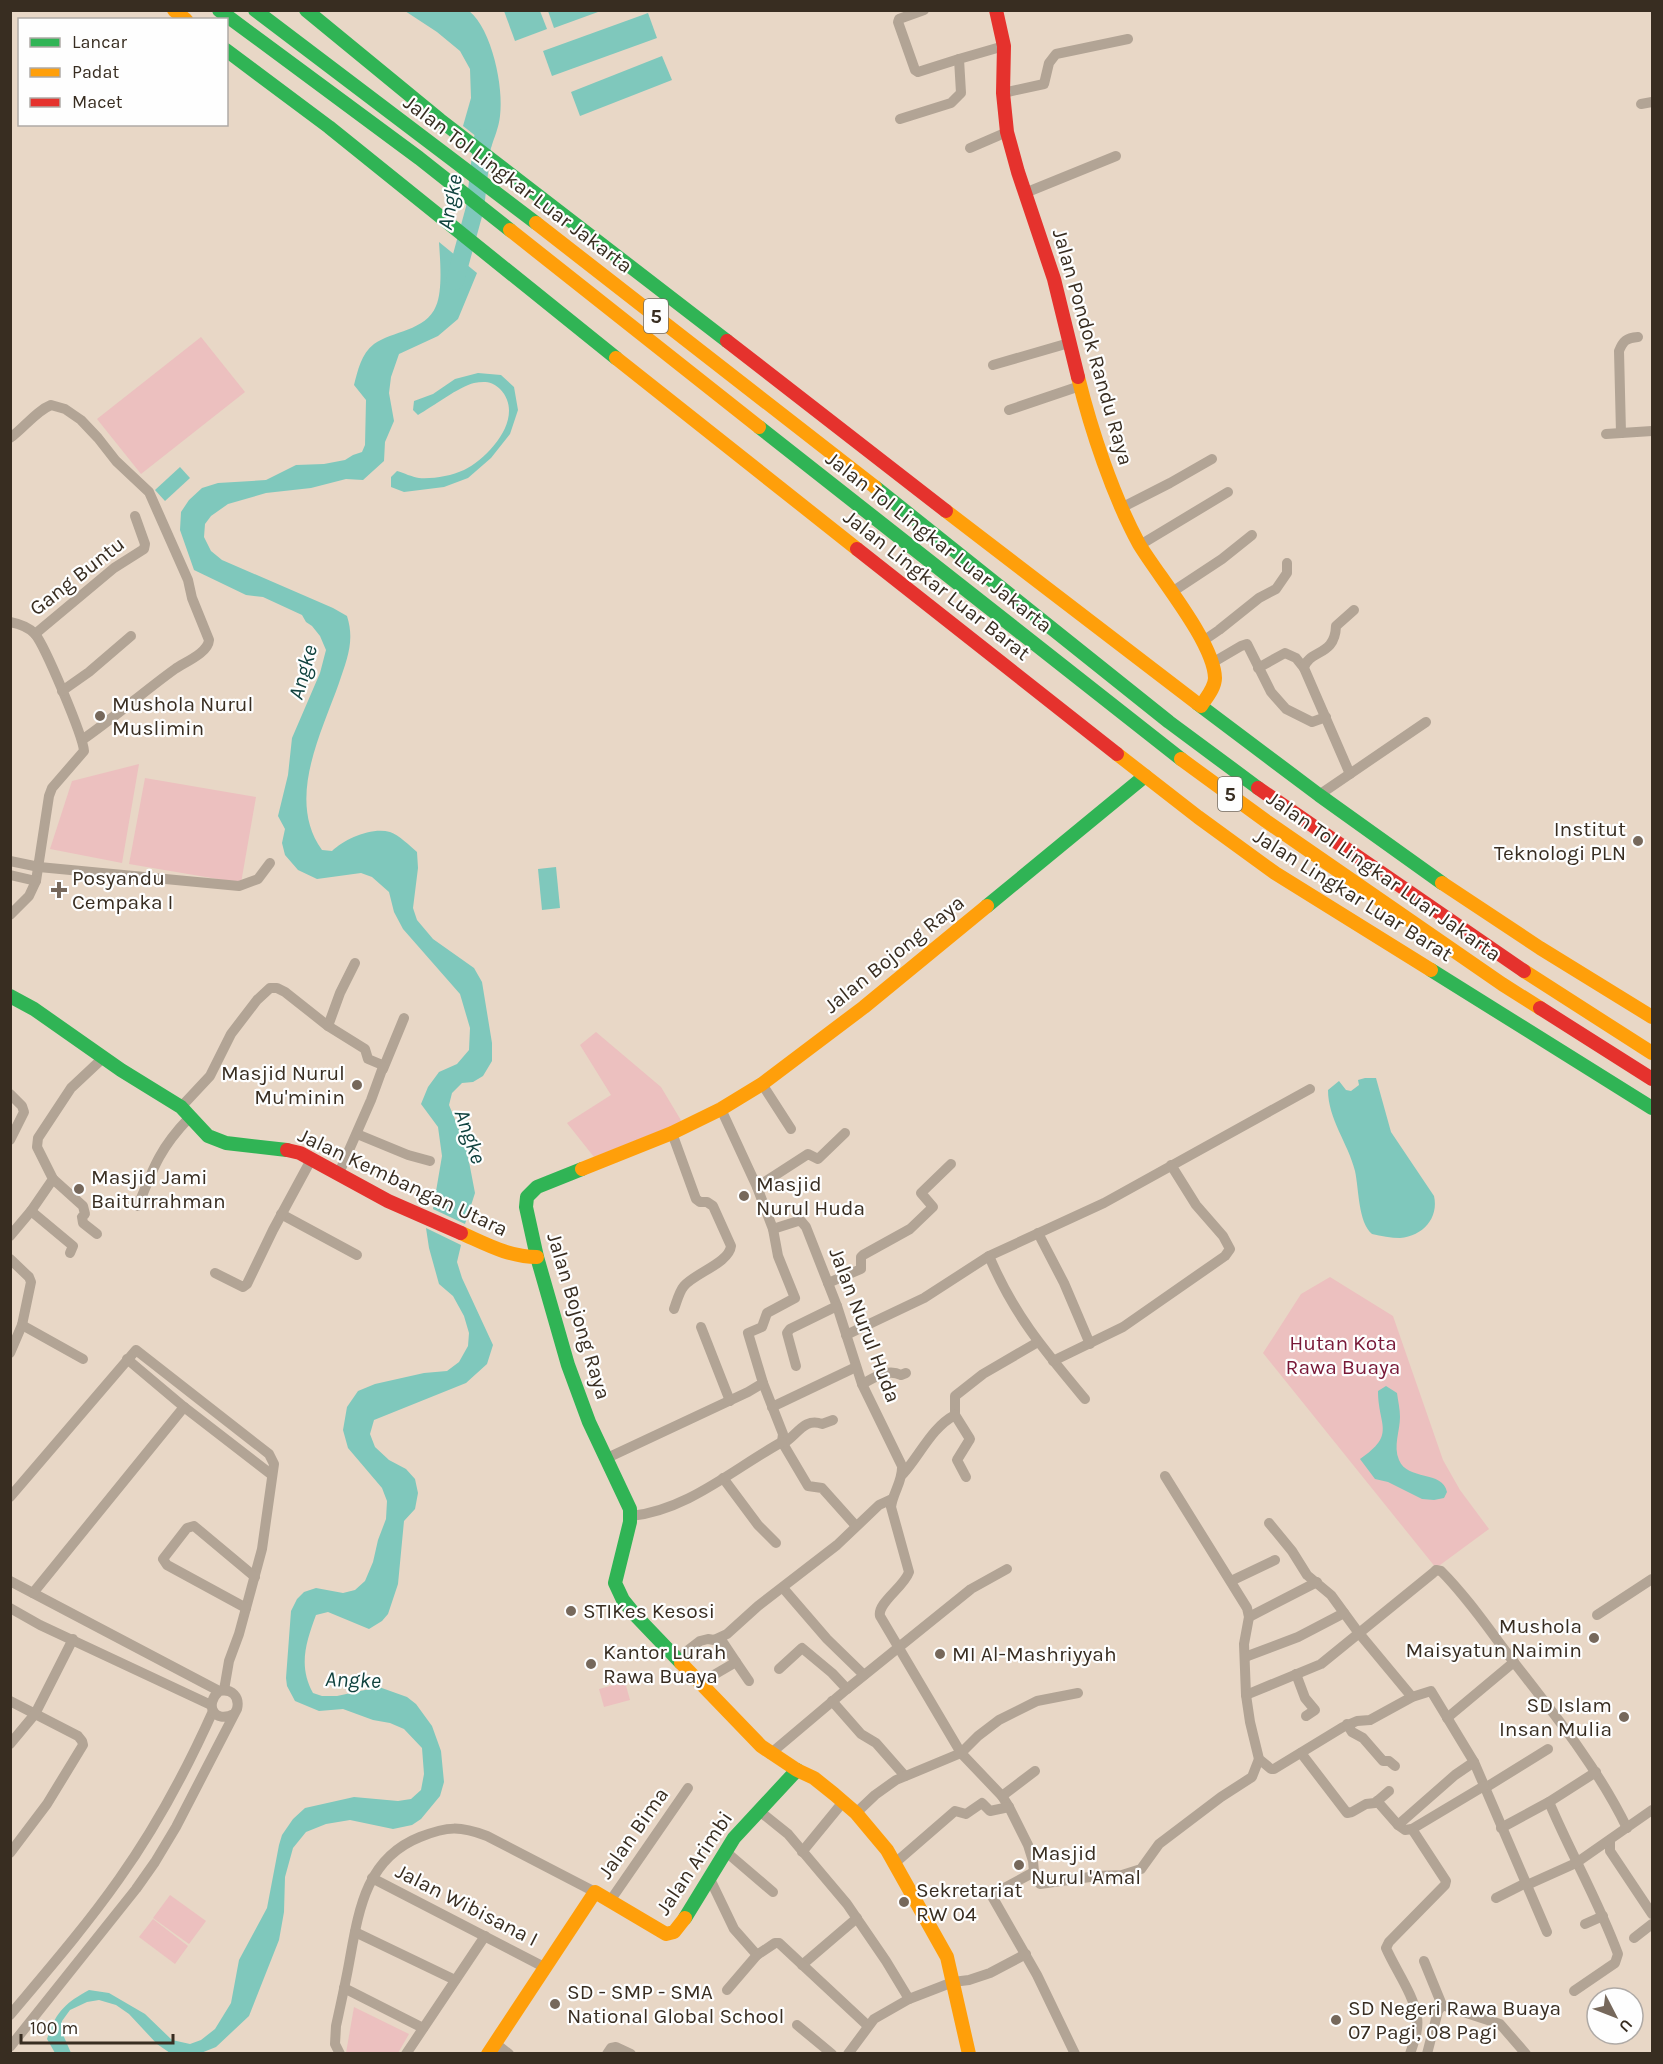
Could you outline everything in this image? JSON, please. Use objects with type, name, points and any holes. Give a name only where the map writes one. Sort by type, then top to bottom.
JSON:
[{"type":"main road","name":"Jalan Tol Lingkar Luar Jakarta","points":[[219,10],[428,165],[1155,740],[1492,977],[1653,1079]]},
{"type":"main road","name":"Jalan Tol Lingkar Luar Jakarta","points":[[255,10],[508,202],[828,450],[1169,722],[1250,783],[1512,963],[1653,1053]]},
{"type":"main road","points":[[306,10],[444,123],[1094,626],[1318,795],[1440,882],[1540,948],[1653,1017]]},
{"type":"main road","name":"Jalan Pondok Randu Raya","points":[[996,10],[1004,46],[1007,132],[1054,279],[1080,386],[1121,508],[1140,545],[1203,641],[1212,663],[1215,678],[1213,687],[1202,706]]},
{"type":"main road","name":"Jalan Lingkar Luar Barat","points":[[228,51],[329,127],[489,257],[1144,776],[1275,873],[1653,1108]]},
{"type":"main road","name":"Jalan Bojong Raya","points":[[631,1516],[627,1500],[605,1459],[568,1365],[537,1257],[526,1207],[530,1192],[537,1187],[672,1133],[721,1109],[762,1084],[864,1007],[1144,776]]},
{"type":"main road","name":"Jalan Kembangan Utara","points":[[10,996],[51,1020],[103,1058],[181,1107],[203,1133],[226,1143],[287,1149],[312,1158],[388,1201],[507,1253],[522,1257],[537,1257]]},
{"type":"main road","points":[[631,1516],[615,1583],[623,1600],[770,1754],[814,1778],[856,1813],[875,1833],[895,1863],[947,1957],[969,2054]]},
{"type":"main road","name":"Jalan Arimbi","points":[[595,1892],[666,1934],[670,1934],[677,1929],[725,1851],[758,1810],[798,1770]]},
{"type":"main road","points":[[491,2048],[595,1892]]},
{"type":"street","points":[[924,10],[899,19],[898,22],[915,71],[1004,46]]},
{"type":"street","points":[[1004,93],[1044,84],[1049,63],[1060,52],[1128,39]]},
{"type":"street","points":[[900,119],[951,103],[957,98],[961,93],[959,59]]},
{"type":"street","points":[[1641,104],[1653,102]]},
{"type":"street","points":[[970,148],[1007,132]]},
{"type":"street","points":[[1025,194],[1116,156]]},
{"type":"street","points":[[1621,433],[1619,351],[1623,342],[1628,338],[1638,337]]},
{"type":"street","points":[[993,365],[1069,343]]},
{"type":"street","points":[[1009,410],[1080,386]]},
{"type":"street","points":[[10,438],[45,407],[51,405],[65,409],[81,420],[116,461],[149,492],[188,580],[192,598],[209,640],[205,648],[175,669],[83,743]]},
{"type":"street","points":[[1606,434],[1653,430]]},
{"type":"street","points":[[1121,508],[1212,459]]},
{"type":"street","points":[[1140,545],[1227,492]]},
{"type":"street","name":"Gang Buntu","points":[[35,634],[114,568],[144,549],[145,544],[135,516]]},
{"type":"street","points":[[1172,592],[1222,559],[1252,535]]},
{"type":"street","points":[[1203,641],[1259,598],[1276,589],[1286,575],[1287,563]]},
{"type":"street","points":[[1304,668],[1305,662],[1328,647],[1336,638],[1336,626],[1354,610]]},
{"type":"street","points":[[10,622],[26,627],[35,634],[62,690],[84,751],[57,782],[49,796],[36,881],[29,896],[10,915]]},
{"type":"street","points":[[62,690],[89,672],[131,636]]},
{"type":"street","points":[[1212,663],[1247,644],[1271,692],[1287,709],[1312,722],[1326,717]]},
{"type":"street","points":[[1258,668],[1286,653],[1296,658],[1304,668],[1350,774]]},
{"type":"street","points":[[1318,795],[1426,722]]},
{"type":"street","points":[[10,861],[39,867],[239,886],[258,879],[270,863]]},
{"type":"street","points":[[10,875],[36,881]]},
{"type":"street","points":[[328,1026],[340,993],[355,963]]},
{"type":"street","points":[[181,1107],[207,1080],[231,1034],[257,1000],[270,988],[277,988],[285,992],[328,1026],[365,1049],[368,1059],[380,1064],[383,1069]]},
{"type":"street","points":[[339,1173],[404,1018]]},
{"type":"street","points":[[97,1234],[83,1223],[82,1217],[85,1214],[83,1206],[53,1179],[37,1147],[38,1138],[71,1088],[103,1058]]},
{"type":"street","points":[[762,1084],[791,1129]]},
{"type":"street","points":[[846,1335],[924,1298],[989,1256],[1104,1203],[1310,1089]]},
{"type":"street","points":[[10,1094],[22,1106],[24,1112],[10,1140]]},
{"type":"street","points":[[721,1109],[757,1187],[773,1229],[778,1256],[795,1299],[767,1313],[762,1326],[748,1333],[763,1383],[783,1434],[783,1443],[808,1486],[822,1488],[856,1526]]},
{"type":"street","points":[[138,1206],[164,1147],[189,1118]]},
{"type":"street","points":[[672,1133],[696,1199],[712,1204],[731,1246],[727,1256],[684,1287],[674,1309]]},
{"type":"street","points":[[757,1187],[808,1154],[818,1159],[845,1133]]},
{"type":"street","points":[[357,1134],[408,1155],[430,1161]]},
{"type":"street","points":[[215,1273],[243,1287],[246,1286],[281,1214],[312,1158]]},
{"type":"street","points":[[828,1283],[860,1270],[863,1255],[910,1229],[921,1219],[933,1207],[921,1193],[951,1164]]},
{"type":"street","points":[[1053,1361],[1123,1327],[1226,1256],[1230,1250],[1223,1236],[1196,1206],[1171,1165]]},
{"type":"street","points":[[13,1229],[32,1211],[53,1179]]},
{"type":"street","points":[[32,1211],[73,1246],[70,1253]]},
{"type":"street","points":[[281,1214],[357,1255]]},
{"type":"street","name":"Jalan Nurul Huda","points":[[773,1229],[798,1221],[804,1223],[837,1306],[862,1384],[900,1460],[903,1474]]},
{"type":"street","points":[[1038,1233],[1064,1283],[1090,1344]]},
{"type":"street","points":[[989,1256],[1002,1287],[1021,1319],[1085,1399]]},
{"type":"street","points":[[10,1259],[31,1279],[22,1325],[10,1353]]},
{"type":"street","points":[[796,1366],[787,1333],[790,1329],[837,1306]]},
{"type":"street","points":[[22,1325],[83,1359]]},
{"type":"street","points":[[701,1327],[730,1401]]},
{"type":"street","points":[[966,1477],[957,1460],[970,1439],[955,1415],[955,1396],[983,1374],[1038,1342]]},
{"type":"street","points":[[10,1497],[134,1351],[140,1351],[269,1454],[274,1464],[262,1549],[221,1690],[213,1697],[212,1708],[159,1816],[134,1857],[10,2015]]},
{"type":"street","points":[[127,1359],[184,1407],[273,1475]]},
{"type":"street","points":[[772,1407],[856,1367]]},
{"type":"street","points":[[862,1384],[880,1374],[894,1372],[901,1375],[906,1373]]},
{"type":"street","points":[[605,1459],[730,1401],[763,1383]]},
{"type":"street","points":[[33,1593],[184,1407]]},
{"type":"street","points":[[955,1415],[938,1427],[915,1461],[903,1474],[893,1495],[892,1514],[909,1572],[907,1579],[879,1611],[882,1622],[961,1753],[1002,1796],[1009,1807],[1028,1845],[1034,1872],[1042,1885],[1132,1873],[1144,1866],[1155,1848],[1217,1800],[1252,1777],[1259,1759],[1246,1695],[1244,1644],[1249,1617],[1247,1608],[1165,1476]]},
{"type":"street","points":[[631,1516],[650,1514],[669,1508],[783,1443],[807,1423],[815,1421],[822,1424],[833,1420]]},
{"type":"street","points":[[723,1478],[758,1525],[776,1543]]},
{"type":"street","points":[[678,1658],[700,1641],[720,1638],[727,1634],[758,1606],[837,1545],[879,1505],[893,1495]]},
{"type":"street","points":[[1269,1523],[1292,1551],[1307,1575],[1331,1595],[1358,1632],[1412,1697]]},
{"type":"street","points":[[246,1608],[167,1565],[163,1559],[187,1528],[194,1526],[255,1577]]},
{"type":"street","points":[[1231,1581],[1275,1560]]},
{"type":"street","points":[[770,1754],[971,1589],[1006,1569]]},
{"type":"street","points":[[1246,1695],[1321,1664],[1436,1570],[1439,1571],[1514,1662],[1596,1772],[1611,1795],[1627,1828]]},
{"type":"street","points":[[1597,1615],[1653,1578]]},
{"type":"street","points":[[10,1581],[221,1690],[229,1690],[237,1698],[239,1704],[220,1746],[155,1862],[10,2048]]},
{"type":"street","points":[[1249,1617],[1317,1582]]},
{"type":"street","points":[[783,1588],[827,1639],[864,1675]]},
{"type":"street","points":[[10,1608],[40,1625],[212,1708],[219,1716],[227,1717],[234,1714]]},
{"type":"street","points":[[1245,1658],[1298,1637],[1344,1613]]},
{"type":"street","points":[[720,1638],[749,1681]]},
{"type":"street","points":[[10,1744],[35,1714],[73,1639]]},
{"type":"street","points":[[779,1669],[802,1648],[847,1689]]},
{"type":"street","points":[[700,1683],[736,1662]]},
{"type":"street","points":[[1447,1718],[1514,1662]]},
{"type":"street","points":[[1296,1674],[1305,1698],[1310,1701],[1315,1710],[1306,1716]]},
{"type":"street","points":[[1259,1759],[1274,1769],[1347,1724],[1370,1720],[1412,1697],[1431,1691],[1474,1762],[1547,1932]]},
{"type":"street","points":[[856,1813],[885,1787],[905,1776],[961,1753],[999,1720],[1037,1701],[1078,1693]]},
{"type":"street","points":[[10,1701],[78,1736],[82,1741],[82,1745],[47,1804],[10,1853]]},
{"type":"street","points":[[832,1701],[861,1734],[876,1743],[905,1776]]},
{"type":"street","points":[[1347,1724],[1383,1761],[1389,1761],[1395,1766]]},
{"type":"street","points":[[1377,1801],[1398,1825],[1405,1830],[1412,1829],[1548,1749]]},
{"type":"street","points":[[1301,1753],[1347,1813],[1377,1801],[1389,1791]]},
{"type":"street","points":[[1398,1825],[1455,1775],[1474,1762]]},
{"type":"street","points":[[1002,1796],[1035,1771]]},
{"type":"street","points":[[1502,1828],[1596,1772]]},
{"type":"street","name":"Jalan Bima","points":[[610,1901],[688,1788]]},
{"type":"street","points":[[802,1852],[843,1802]]},
{"type":"street","points":[[1549,1802],[1603,1916],[1618,1954],[1615,1963],[1574,1991]]},
{"type":"street","points":[[895,1863],[955,1811],[966,1814],[983,1803],[990,1811],[1009,1807]]},
{"type":"street","points":[[758,1810],[780,1826],[847,1904],[909,1999]]},
{"type":"street","points":[[1496,1898],[1576,1863],[1653,1810]]},
{"type":"street","points":[[340,2054],[335,2044],[336,2026],[360,1909],[372,1878],[395,1851],[408,1841],[436,1830],[453,1827],[470,1829],[595,1892]]},
{"type":"street","points":[[1410,2054],[1418,2018],[1415,2007],[1386,1948],[1445,1885],[1446,1881],[1412,1829]]},
{"type":"street","points":[[1610,1840],[1610,1851],[1653,1914]]},
{"type":"street","points":[[725,1851],[773,1892]]},
{"type":"street","points":[[1034,1872],[999,1891],[993,1898],[1026,1954],[1075,2054]]},
{"type":"street","points":[[710,1877],[734,1929],[757,1955]]},
{"type":"street","name":"Jalan Wibisana I","points":[[372,1878],[544,1967]]},
{"type":"street","points":[[1585,1924],[1603,1916]]},
{"type":"street","points":[[802,1965],[857,1918]]},
{"type":"street","points":[[1635,1938],[1653,1924]]},
{"type":"street","points":[[355,1932],[455,1980]]},
{"type":"street","points":[[406,2054],[485,1936]]},
{"type":"street","points":[[727,1990],[757,1955],[775,1943],[779,1943],[867,2025]]},
{"type":"street","points":[[848,2054],[863,2036],[867,2025],[909,1999],[953,1982],[969,1980],[990,1973],[1026,1954]]},
{"type":"street","points":[[1424,1961],[1442,2005],[1500,2025],[1526,2054]]},
{"type":"street","points":[[344,1988],[423,2028]]},
{"type":"street","points":[[1431,2053],[1438,2011],[1442,2005]]},
{"type":"street","points":[[797,2025],[832,2054]]},
{"type":"street","points":[[607,2054],[611,2048],[616,2046],[631,2054]]},
{"type":"street","points":[[491,2048],[509,2054]]},
{"type":"green space","points":[[201,337],[245,392],[141,474],[97,419]]},
{"type":"green space","points":[[139,764],[122,863],[50,849],[72,781]]},
{"type":"green space","points":[[145,778],[256,797],[241,883],[129,864]]},
{"type":"green space","points":[[596,1032],[661,1087],[682,1122],[594,1157],[567,1123],[611,1095],[580,1045]]},
{"type":"green space","name":"Hutan Kota Rawa Buaya","points":[[1330,1277],[1393,1316],[1443,1460],[1460,1490],[1489,1529],[1436,1568],[1263,1353],[1301,1294]]},
{"type":"green space","points":[[625,1682],[630,1700],[604,1707],[599,1689]]},
{"type":"green space","points":[[170,1895],[206,1921],[189,1944],[153,1918]]},
{"type":"green space","points":[[153,1919],[188,1946],[175,1964],[139,1937]]},
{"type":"green space","points":[[354,2007],[409,2034],[398,2053],[346,2053]]},
{"type":"water","points":[[597,10],[598,12],[554,28],[548,11]]},
{"type":"water","points":[[405,11],[469,11],[484,31],[495,60],[501,104],[498,128],[491,148],[463,126],[471,98],[470,69],[460,51],[437,32]]},
{"type":"water","points":[[504,11],[540,11],[547,29],[515,41]]},
{"type":"water","points":[[648,13],[657,38],[552,76],[543,51]]},
{"type":"water","points":[[662,56],[672,80],[580,116],[571,92]]},
{"type":"water","points":[[439,242],[477,273],[458,319],[438,336],[399,354],[391,377],[389,393],[394,421],[385,442],[384,461],[363,480],[346,479],[311,488],[266,493],[228,504],[211,516],[205,524],[204,537],[211,551],[222,560],[347,616],[350,634],[349,650],[310,767],[307,810],[312,831],[322,850],[332,851],[359,835],[383,831],[397,836],[417,852],[418,868],[413,908],[417,920],[433,939],[474,968],[482,982],[492,1043],[492,1061],[483,1076],[473,1082],[462,1083],[452,1093],[449,1105],[466,1146],[475,1193],[465,1224],[433,1209],[442,1156],[438,1127],[421,1104],[428,1087],[439,1072],[457,1064],[469,1050],[470,1028],[460,994],[403,929],[394,912],[389,892],[372,877],[361,873],[317,879],[298,870],[285,855],[282,843],[285,829],[278,816],[288,775],[292,738],[320,673],[326,650],[320,636],[302,615],[263,597],[246,595],[194,570],[180,530],[181,512],[189,500],[202,488],[218,483],[266,480],[296,465],[324,464],[345,460],[362,452],[365,445],[366,400],[354,385],[361,363],[374,344],[417,326],[431,314],[440,292]]},
{"type":"water","points":[[478,373],[501,375],[514,387],[518,410],[510,434],[491,458],[468,478],[444,487],[404,492],[391,487],[391,477],[397,471],[419,478],[448,475],[474,464],[494,446],[502,435],[509,411],[507,400],[494,384],[474,383],[454,392],[418,415],[413,410],[414,401],[433,394],[455,379]]},
{"type":"water","points":[[180,467],[190,478],[165,501],[155,490]]},
{"type":"water","points":[[556,867],[560,908],[542,910],[538,869]]},
{"type":"water","points":[[1376,1078],[1391,1132],[1434,1196],[1432,1218],[1422,1230],[1408,1237],[1397,1238],[1372,1234],[1367,1229],[1352,1161],[1331,1111],[1328,1090],[1339,1081],[1346,1090],[1351,1091],[1359,1085],[1358,1080]]},
{"type":"water","points":[[426,1228],[461,1245],[457,1262],[462,1278],[493,1345],[487,1364],[466,1383],[374,1420],[370,1434],[375,1447],[389,1460],[406,1469],[415,1479],[418,1493],[415,1509],[404,1521],[398,1584],[388,1614],[369,1629],[328,1612],[316,1615],[309,1635],[305,1664],[308,1683],[313,1693],[322,1696],[337,1696],[379,1687],[407,1697],[416,1704],[432,1726],[441,1751],[444,1782],[440,1796],[421,1819],[412,1825],[393,1829],[350,1820],[326,1824],[306,1832],[293,1848],[285,1877],[284,1912],[279,1940],[249,2016],[216,2047],[201,2053],[170,2053],[157,2044],[129,2014],[116,2005],[99,2000],[87,2002],[70,2010],[62,2021],[61,2030],[71,2053],[55,2053],[47,2039],[57,2015],[73,1999],[89,1990],[109,1993],[145,2014],[172,2040],[190,2044],[201,2040],[215,2029],[231,2003],[239,1960],[267,1908],[279,1845],[282,1835],[293,1819],[305,1808],[354,1797],[398,1801],[411,1799],[421,1790],[424,1774],[422,1748],[404,1729],[343,1709],[319,1711],[295,1701],[287,1686],[286,1678],[291,1611],[297,1599],[304,1592],[316,1588],[343,1593],[355,1590],[365,1581],[386,1519],[387,1501],[382,1488],[348,1448],[343,1430],[347,1407],[358,1391],[375,1384],[424,1373],[447,1371],[459,1362],[468,1346],[469,1333],[464,1316],[453,1296],[439,1284]]},
{"type":"water","points":[[1386,1386],[1397,1393],[1400,1414],[1397,1444],[1399,1460],[1409,1471],[1432,1478],[1444,1485],[1447,1492],[1444,1498],[1422,1499],[1388,1482],[1375,1479],[1360,1459],[1378,1443],[1382,1436],[1378,1391]]},
{"type":"waterway","name":"Angke","points":[[455,281],[475,208],[483,138]]},
{"type":"traffic: fast","points":[[219,10],[419,158],[510,230]]},
{"type":"traffic: fast","points":[[255,10],[536,223]]},
{"type":"traffic: fast","points":[[306,10],[440,120],[727,341]]},
{"type":"traffic: fast","points":[[228,51],[329,127],[616,358]]},
{"type":"traffic: fast","points":[[759,427],[1181,759]]},
{"type":"traffic: fast","points":[[875,487],[1169,722],[1258,788]]},
{"type":"traffic: fast","points":[[1198,704],[1319,795],[1442,883]]},
{"type":"traffic: fast","points":[[987,906],[1145,776]]},
{"type":"traffic: fast","points":[[1431,970],[1652,1108]]},
{"type":"traffic: fast","points":[[10,996],[34,1009],[121,1070],[181,1107],[208,1136],[226,1143],[287,1150]]},
{"type":"traffic: fast","points":[[582,1169],[537,1187],[527,1197],[526,1207],[537,1257],[568,1365],[589,1422],[630,1509],[630,1522],[615,1583],[623,1600],[636,1616],[681,1663]]},
{"type":"traffic: fast","points":[[685,1918],[734,1838],[797,1770]]},
{"type":"traffic: slow","points":[[174,10],[184,18]]},
{"type":"traffic: slow","points":[[536,223],[875,487]]},
{"type":"traffic: slow","points":[[510,230],[759,427]]},
{"type":"traffic: slow","points":[[616,358],[857,549]]},
{"type":"traffic: slow","points":[[1078,377],[1089,419],[1129,525],[1139,544],[1196,628],[1212,663],[1215,682],[1201,706]]},
{"type":"traffic: slow","points":[[946,511],[1198,704]]},
{"type":"traffic: slow","points":[[1117,754],[1275,873],[1431,970]]},
{"type":"traffic: slow","points":[[1181,759],[1266,821],[1540,1008]]},
{"type":"traffic: slow","points":[[1442,883],[1540,948],[1652,1017]]},
{"type":"traffic: slow","points":[[582,1169],[672,1133],[721,1109],[762,1084],[864,1007],[987,906]]},
{"type":"traffic: slow","points":[[1524,971],[1652,1053]]},
{"type":"traffic: slow","points":[[461,1233],[507,1252],[537,1257]]},
{"type":"traffic: slow","points":[[681,1663],[761,1746],[797,1770],[814,1778],[834,1794],[856,1813],[887,1850],[947,1957],[969,2054]]},
{"type":"traffic: slow","points":[[488,2054],[595,1892],[666,1934],[674,1932],[685,1918]]},
{"type":"traffic: jam","points":[[996,10],[1004,46],[1003,93],[1007,132],[1054,279],[1078,377]]},
{"type":"traffic: jam","points":[[727,341],[946,511]]},
{"type":"traffic: jam","points":[[857,549],[1117,754]]},
{"type":"traffic: jam","points":[[1258,788],[1524,971]]},
{"type":"traffic: jam","points":[[1540,1008],[1652,1079]]},
{"type":"traffic: jam","points":[[287,1150],[300,1153],[388,1201],[461,1233]]},
{"type":"place","name":"Mushola Nurul Muslimin","points":[[100,716]]},
{"type":"place","name":"Institut Teknologi PLN","points":[[1638,841]]},
{"type":"place","name":"Posyandu Cempaka I","points":[[59,890]]},
{"type":"place","name":"Masjid Nurul Mu'minin","points":[[357,1085]]},
{"type":"place","name":"Masjid Jami Baiturrahman","points":[[79,1189]]},
{"type":"place","name":"Masjid Nurul Huda","points":[[744,1196]]},
{"type":"place","name":"STIKes Kesosi","points":[[571,1611]]},
{"type":"place","name":"Mushola Maisyatun Naimin","points":[[1594,1638]]},
{"type":"place","name":"MI Al-Mashriyyah","points":[[940,1654]]},
{"type":"place","name":"Kantor Lurah Rawa Buaya","points":[[591,1664]]},
{"type":"place","name":"SD Islam Insan Mulia","points":[[1624,1717]]},
{"type":"place","name":"Masjid Nurul 'Amal","points":[[1019,1865]]},
{"type":"place","name":"Sekretariat RW 04","points":[[904,1902]]},
{"type":"place","name":"SD - SMP - SMA National Global School","points":[[555,2004]]},
{"type":"place","name":"SD Negeri Rawa Buaya 07 Pagi, 08 Pagi","points":[[1336,2020]]}]
